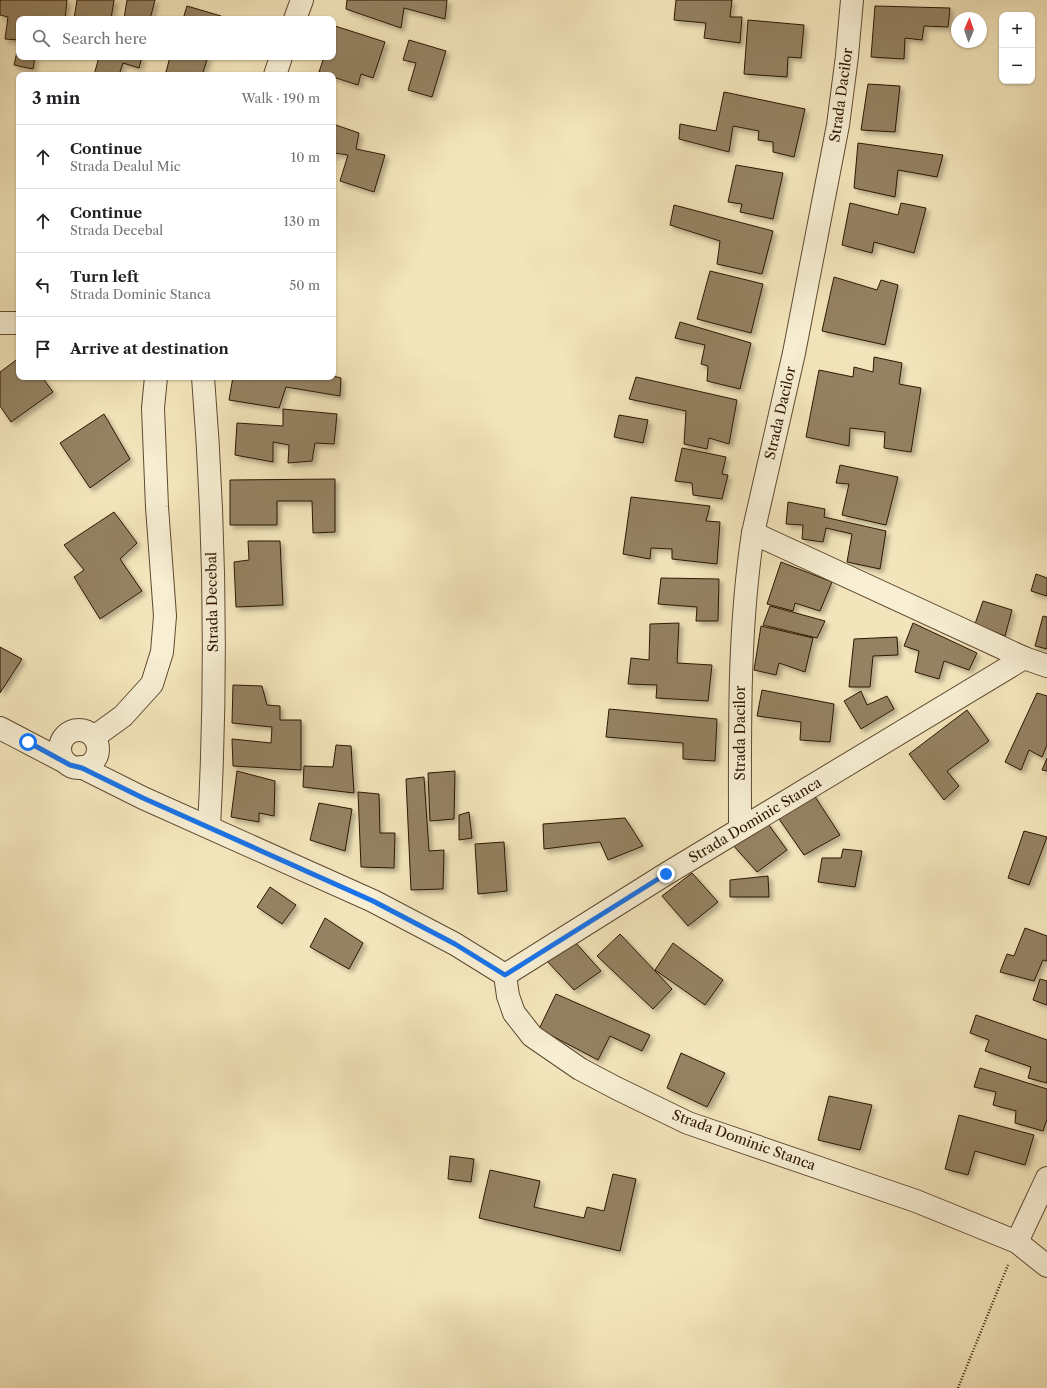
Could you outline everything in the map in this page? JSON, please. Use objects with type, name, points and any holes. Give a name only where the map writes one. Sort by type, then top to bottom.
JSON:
[{"type":"street","points":[[296,16],[302,0]]},
{"type":"street","name":"Strada Dacilor","points":[[740,829],[741,635],[753,533],[794,353],[836,133],[847,56],[852,0]]},
{"type":"street","points":[[276,72],[280,60]]},
{"type":"street","points":[[0,323],[16,323]]},
{"type":"street","points":[[94,736],[123,716],[152,684],[162,652],[165,616],[157,507],[153,408],[156,380]]},
{"type":"street","name":"Strada Decebal","points":[[203,380],[210,470],[212,600],[213,750],[209,827]]},
{"type":"street","points":[[753,533],[1024,658],[1047,666]]},
{"type":"street","name":"Strada Dominic Stanca","points":[[1024,658],[740,829],[505,975],[508,996],[514,1013],[532,1036],[580,1068],[616,1088],[688,1123],[916,1201],[1017,1242],[1047,1266]]},
{"type":"street","points":[[0,728],[143,798],[373,901],[455,944],[505,975]]},
{"type":"street","points":[[78,730],[84,730],[94,736],[98,746],[96,757],[88,766],[73,765],[62,756],[60,746],[65,736],[78,730]]},
{"type":"street","points":[[1017,1242],[1047,1178]]},
{"type":"path","points":[[958,1388],[1017,1242]]},
{"type":"building","points":[[0,0],[67,0],[65,16],[16,16],[16,40],[5,39],[8,17],[0,15]]},
{"type":"building","points":[[77,0],[114,0],[111,16],[74,16]]},
{"type":"building","points":[[127,0],[155,0],[151,16],[124,16]]},
{"type":"building","points":[[347,0],[447,0],[445,19],[404,8],[401,28],[346,9]]},
{"type":"building","points":[[676,0],[732,0],[730,17],[742,17],[740,43],[704,38],[706,23],[674,20]]},
{"type":"building","points":[[187,6],[221,16],[184,16]]},
{"type":"building","points":[[875,6],[950,8],[948,27],[924,26],[922,40],[905,38],[904,59],[871,57]]},
{"type":"building","points":[[748,20],[804,25],[801,58],[788,57],[787,77],[744,74]]},
{"type":"building","points":[[336,26],[385,42],[373,78],[361,74],[358,85],[336,78],[336,72],[319,72],[323,60],[336,60]]},
{"type":"building","points":[[409,40],[446,51],[432,97],[408,90],[416,63],[403,60]]},
{"type":"building","points":[[16,56],[16,60],[34,60],[33,69],[14,65]]},
{"type":"building","points":[[98,60],[141,60],[139,68],[123,63],[120,72],[95,72]]},
{"type":"building","points":[[169,60],[207,60],[203,72],[166,72]]},
{"type":"building","points":[[868,84],[900,86],[895,132],[861,130]]},
{"type":"building","points":[[724,92],[805,109],[794,157],[773,152],[773,142],[758,140],[759,131],[733,126],[729,152],[679,139],[680,124],[716,131]]},
{"type":"building","points":[[336,125],[359,133],[356,149],[385,155],[374,192],[340,181],[348,155],[336,153]]},
{"type":"building","points":[[858,143],[943,155],[937,177],[898,170],[895,197],[854,188]]},
{"type":"building","points":[[736,165],[783,173],[773,219],[740,212],[742,204],[728,202]]},
{"type":"building","points":[[850,203],[898,215],[901,203],[926,208],[914,253],[874,242],[872,253],[842,245]]},
{"type":"building","points":[[674,205],[773,231],[762,274],[717,264],[720,241],[670,225]]},
{"type":"building","points":[[710,271],[763,284],[751,333],[697,319]]},
{"type":"building","points":[[834,277],[877,290],[881,280],[898,285],[885,345],[822,331]]},
{"type":"building","points":[[680,322],[751,343],[740,389],[707,381],[708,366],[701,364],[705,345],[675,338]]},
{"type":"building","points":[[874,357],[902,363],[899,384],[921,388],[911,452],[884,448],[885,432],[850,428],[849,446],[806,437],[819,370],[853,377],[854,367],[873,372]]},
{"type":"building","points":[[16,360],[16,380],[44,380],[53,392],[11,422],[0,406],[0,372]]},
{"type":"building","points":[[336,377],[341,378],[340,396],[286,387],[279,408],[229,400],[232,380],[336,380]]},
{"type":"building","points":[[636,377],[737,400],[729,444],[709,438],[707,449],[684,444],[686,411],[629,399]]},
{"type":"building","points":[[283,409],[337,414],[334,444],[315,443],[312,461],[288,463],[289,445],[273,442],[273,462],[235,455],[237,423],[283,426]]},
{"type":"building","points":[[104,414],[130,459],[90,488],[60,443]]},
{"type":"building","points":[[619,415],[648,420],[643,443],[614,437]]},
{"type":"building","points":[[682,448],[726,457],[722,474],[728,475],[722,499],[693,495],[692,483],[675,481]]},
{"type":"building","points":[[840,465],[898,477],[886,525],[842,515],[849,484],[836,483]]},
{"type":"building","points":[[335,479],[335,532],[313,533],[312,501],[277,501],[277,525],[230,525],[230,480]]},
{"type":"building","points":[[631,497],[710,506],[706,521],[720,522],[717,564],[672,559],[672,549],[651,548],[650,559],[623,554]]},
{"type":"building","points":[[788,502],[825,509],[824,517],[886,531],[880,569],[847,562],[852,534],[826,528],[823,542],[802,539],[803,525],[786,524]]},
{"type":"building","points":[[114,512],[137,543],[120,559],[142,591],[100,619],[74,577],[84,570],[64,545]]},
{"type":"building","points":[[248,541],[280,541],[283,605],[236,607],[234,562],[249,560]]},
{"type":"building","points":[[781,562],[832,582],[820,611],[795,603],[793,611],[767,604]]},
{"type":"building","points":[[1036,574],[1047,578],[1047,596],[1031,591]]},
{"type":"building","points":[[661,578],[719,579],[718,621],[696,621],[697,607],[658,604]]},
{"type":"building","points":[[983,601],[1012,610],[1005,636],[975,624]]},
{"type":"building","points":[[770,606],[825,621],[817,638],[763,625]]},
{"type":"building","points":[[1043,616],[1047,617],[1047,649],[1035,646]]},
{"type":"building","points":[[679,623],[677,663],[712,665],[708,701],[656,698],[657,685],[628,684],[631,658],[649,660],[650,624]]},
{"type":"building","points":[[913,623],[977,653],[969,670],[944,661],[939,679],[915,672],[919,651],[904,646]]},
{"type":"building","points":[[761,626],[813,638],[805,672],[779,663],[776,675],[754,670]]},
{"type":"building","points":[[897,637],[898,655],[873,656],[870,687],[849,687],[854,639]]},
{"type":"building","points":[[0,647],[22,659],[0,693]]},
{"type":"building","points":[[233,685],[262,686],[267,705],[280,706],[280,720],[301,720],[301,770],[233,766],[232,739],[271,743],[272,727],[232,723]]},
{"type":"building","points":[[762,690],[834,704],[830,742],[800,740],[801,722],[757,716]]},
{"type":"building","points":[[861,691],[867,705],[887,696],[894,709],[861,729],[844,701]]},
{"type":"building","points":[[1037,693],[1047,696],[1047,745],[1042,757],[1029,750],[1021,770],[1005,762]]},
{"type":"building","points":[[609,709],[717,719],[715,761],[683,759],[683,743],[606,737]]},
{"type":"building","points":[[967,710],[989,741],[947,771],[959,786],[944,800],[909,754]]},
{"type":"building","points":[[336,745],[351,746],[354,793],[303,787],[304,766],[333,767]]},
{"type":"building","points":[[1047,758],[1047,771],[1042,770]]},
{"type":"building","points":[[237,771],[275,781],[274,816],[259,813],[259,822],[231,817]]},
{"type":"building","points":[[455,771],[454,819],[430,821],[428,773]]},
{"type":"building","points":[[424,777],[429,851],[444,850],[443,889],[411,890],[406,779]]},
{"type":"building","points":[[358,792],[379,794],[380,833],[395,833],[394,868],[361,867]]},
{"type":"building","points":[[812,792],[840,835],[804,855],[777,816]]},
{"type":"building","points":[[319,803],[352,809],[345,851],[310,840]]},
{"type":"building","points":[[469,812],[472,838],[459,840],[459,815]]},
{"type":"building","points":[[625,818],[643,846],[608,860],[600,842],[544,849],[543,824]]},
{"type":"building","points":[[766,821],[787,850],[757,872],[732,844]]},
{"type":"building","points":[[1024,831],[1047,837],[1029,885],[1008,878]]},
{"type":"building","points":[[504,842],[507,891],[478,894],[475,844]]},
{"type":"building","points":[[843,849],[862,851],[855,887],[818,882],[822,858],[841,858]]},
{"type":"building","points":[[692,873],[718,902],[688,926],[662,896]]},
{"type":"building","points":[[768,876],[769,897],[730,897],[730,880]]},
{"type":"building","points":[[270,887],[296,905],[282,924],[257,907]]},
{"type":"building","points":[[325,918],[363,943],[349,969],[310,947]]},
{"type":"building","points":[[1025,928],[1047,936],[1047,961],[1043,960],[1034,981],[1000,972],[1007,954],[1014,956]]},
{"type":"building","points":[[620,934],[672,989],[653,1009],[597,956]]},
{"type":"building","points":[[575,942],[601,971],[574,990],[547,961]]},
{"type":"building","points":[[673,943],[723,980],[705,1005],[655,970]]},
{"type":"building","points":[[1040,979],[1047,981],[1047,1005],[1033,1000]]},
{"type":"building","points":[[556,994],[650,1035],[642,1051],[610,1036],[598,1060],[539,1029]]},
{"type":"building","points":[[976,1015],[1047,1040],[1047,1083],[1028,1078],[1031,1067],[985,1051],[989,1040],[970,1033]]},
{"type":"building","points":[[681,1053],[725,1073],[707,1107],[667,1088]]},
{"type":"building","points":[[980,1068],[1047,1089],[1047,1119],[1043,1131],[1015,1123],[1016,1111],[993,1105],[996,1092],[974,1087]]},
{"type":"building","points":[[829,1096],[872,1105],[860,1150],[818,1140]]},
{"type":"building","points":[[959,1115],[1034,1135],[1025,1165],[975,1151],[968,1175],[945,1169]]},
{"type":"building","points":[[450,1156],[474,1159],[471,1182],[448,1179]]},
{"type":"building","points":[[490,1170],[540,1181],[534,1207],[584,1218],[587,1207],[604,1211],[613,1174],[636,1179],[620,1251],[479,1218]]},
{"type":"route","points":[[28,742],[70,765],[82,768],[143,798],[373,901],[455,944],[505,975],[666,874]]}]
